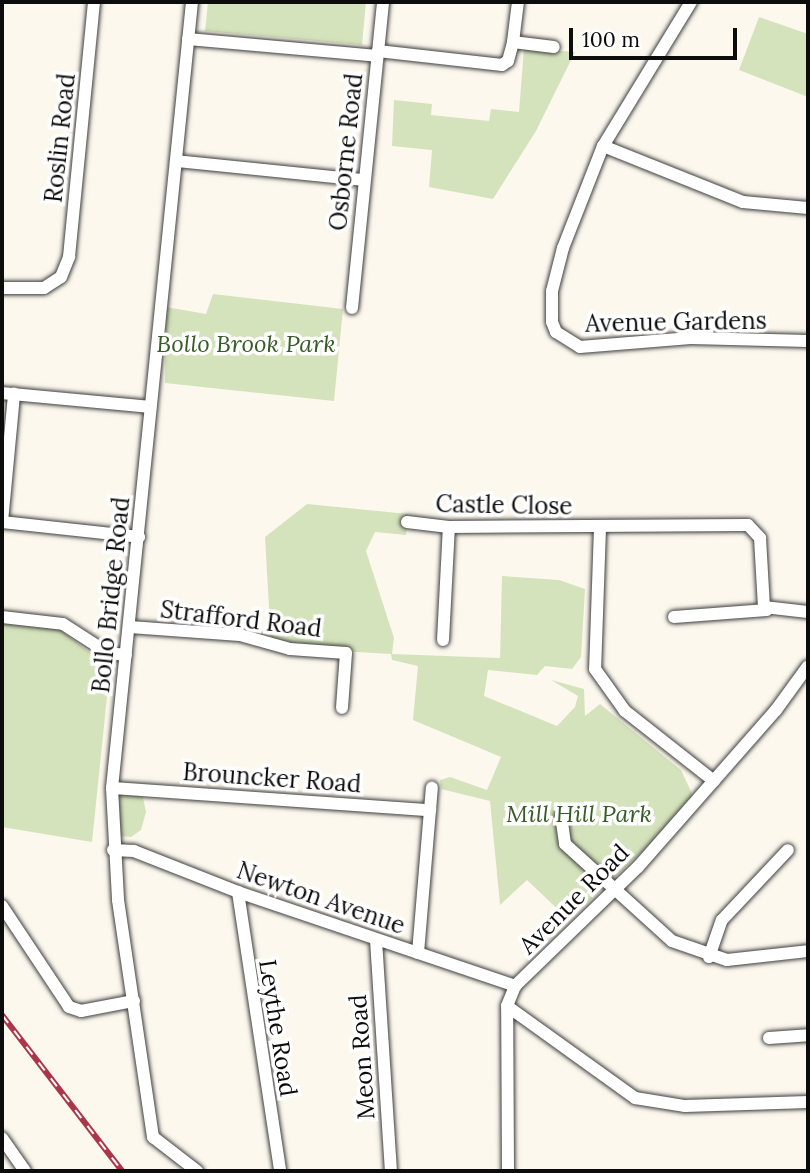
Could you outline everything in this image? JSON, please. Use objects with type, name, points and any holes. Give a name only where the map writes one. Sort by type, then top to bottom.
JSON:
[{"type":"street","name":"Roslin Road","points":[[2,288],[29,291],[61,277],[69,257],[94,2]]},
{"type":"street","name":"Bollo Bridge Road","points":[[191,2],[150,407],[131,627],[112,788],[113,850],[153,1137],[197,1171]]},
{"type":"street","name":"Osborne Road","points":[[352,308],[377,54],[384,30],[383,2]]},
{"type":"street","points":[[188,39],[502,65],[508,61],[513,43],[518,2]]},
{"type":"street","name":"Avenue Gardens","points":[[691,2],[603,146],[563,248],[552,291],[552,322],[564,339],[580,347],[691,338],[808,341]]},
{"type":"street","points":[[513,43],[554,47]]},
{"type":"street","points":[[603,146],[743,202],[808,208]]},
{"type":"street","points":[[177,161],[363,180]]},
{"type":"street","points":[[139,537],[2,522],[8,394],[150,407]]},
{"type":"street","name":"Castle Close","points":[[407,522],[449,527],[748,525],[760,538],[762,597],[767,610]]},
{"type":"street","points":[[443,640],[449,527]]},
{"type":"street","points":[[600,528],[595,669],[625,711],[714,781]]},
{"type":"street","points":[[674,617],[767,610],[808,612]]},
{"type":"street","points":[[2,617],[63,624],[108,653],[126,655]]},
{"type":"street","name":"Strafford Road","points":[[131,627],[240,635],[290,649],[346,653],[342,708]]},
{"type":"street","name":"Avenue Road","points":[[508,1171],[507,1006],[515,986],[615,889],[714,781],[808,666]]},
{"type":"street","name":"Brouncker Road","points":[[112,788],[430,810]]},
{"type":"street","points":[[418,953],[432,788]]},
{"type":"street","points":[[561,816],[565,844],[672,941],[709,957],[746,960],[808,951]]},
{"type":"street","name":"Newton Avenue","points":[[113,850],[135,851],[238,892],[515,986]]},
{"type":"street","points":[[709,957],[722,920],[789,850]]},
{"type":"street","name":"Leythe Road","points":[[238,892],[280,1171]]},
{"type":"street","points":[[2,906],[68,1007],[81,1011],[134,1001]]},
{"type":"street","name":"Meon Road","points":[[376,940],[391,1171]]},
{"type":"street","points":[[507,1006],[620,1088],[652,1103],[727,1107],[808,1102]]},
{"type":"street","points":[[769,1038],[808,1035]]},
{"type":"street","points":[[2,1138],[25,1171]]},
{"type":"green space","points":[[208,2],[366,2],[362,45],[205,31]]},
{"type":"green space","points":[[759,17],[808,34],[808,97],[739,70]]},
{"type":"green space","points":[[524,48],[575,52],[536,131],[493,199],[429,187],[432,150],[392,146],[394,100],[432,104],[431,115],[489,121],[491,109],[519,112]]},
{"type":"green space","name":"Bollo Brook Park","points":[[213,294],[343,309],[334,401],[165,383],[166,307],[206,314]]},
{"type":"green space","name":"Mill Hill Park","points":[[307,504],[408,514],[406,535],[375,532],[366,551],[394,638],[392,654],[500,658],[502,576],[559,580],[585,589],[581,657],[572,669],[545,666],[537,675],[488,670],[484,696],[557,726],[575,707],[578,696],[551,680],[584,689],[585,716],[600,704],[681,770],[693,796],[645,849],[569,920],[527,880],[500,905],[490,801],[441,789],[440,780],[450,777],[487,790],[501,757],[413,720],[418,666],[392,660],[391,654],[290,648],[271,643],[265,537]]},
{"type":"green space","points":[[2,622],[59,629],[110,668],[92,842],[2,827]]},
{"type":"green space","points":[[118,792],[142,793],[146,812],[141,830],[131,837],[117,836]]},
{"type":"railway","points":[[2,1015],[122,1171]]}]
